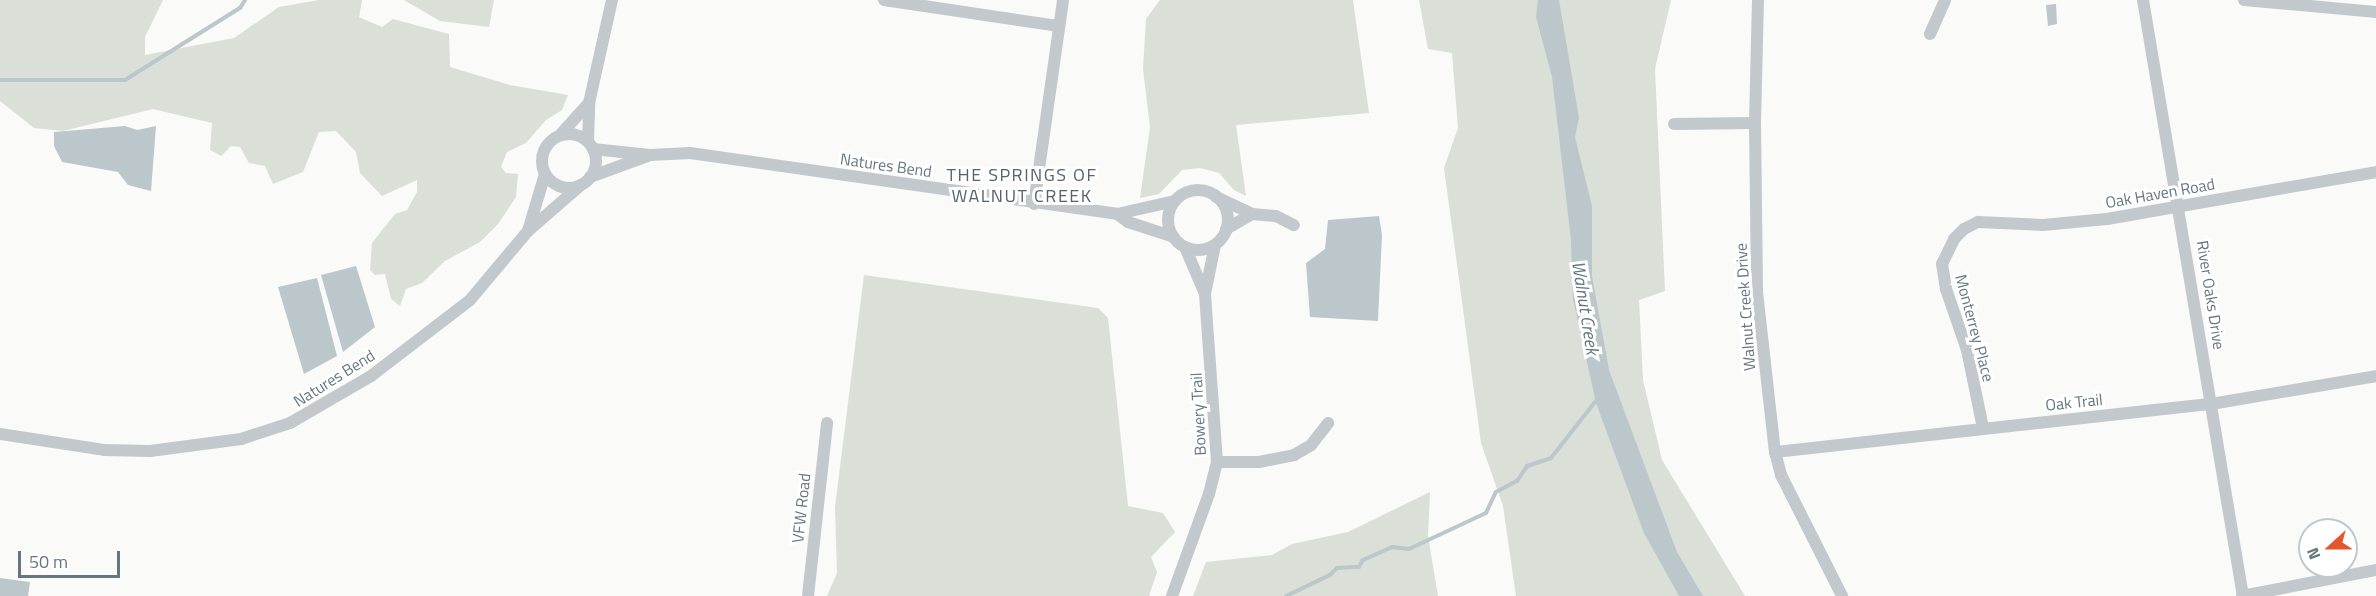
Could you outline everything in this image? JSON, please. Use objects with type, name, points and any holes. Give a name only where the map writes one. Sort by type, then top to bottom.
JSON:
[{"type":"street","points":[[589,102],[560,135],[544,149],[545,174],[561,187],[586,181],[596,164],[591,145],[589,102],[612,0]]},
{"type":"street","points":[[884,0],[1059,26]]},
{"type":"street","points":[[1034,204],[1063,0]]},
{"type":"street","name":"Walnut Creek Drive","points":[[1758,0],[1755,123],[1757,292],[1775,452],[1781,475],[1842,596]]},
{"type":"street","points":[[1930,34],[1945,0]]},
{"type":"street","name":"River Oaks Drive","points":[[2143,0],[2180,206],[2243,596]]},
{"type":"street","points":[[2244,0],[2376,12]]},
{"type":"street","points":[[1674,124],[1755,123]]},
{"type":"street","points":[[560,135],[572,133],[591,145]]},
{"type":"street","name":"Natures Bend","points":[[591,145],[650,155],[690,153],[1034,204],[1117,214],[1175,201]]},
{"type":"street","name":"Natures Bend","points":[[0,434],[104,450],[150,451],[230,441],[290,423],[371,376],[470,300],[528,231],[586,181],[650,155]]},
{"type":"street","name":"Oak Haven Road","points":[[1953,239],[1977,222],[2043,225],[2107,219],[2376,172]]},
{"type":"street","name":"Natures Bend","points":[[528,231],[545,174]]},
{"type":"street","points":[[1252,214],[1226,229],[1215,245],[1200,250],[1185,248],[1174,237],[1168,217],[1175,201],[1195,190],[1252,214],[1276,216],[1294,225]]},
{"type":"street","points":[[1216,197],[1226,211],[1226,229]]},
{"type":"street","name":"Natures Bend","points":[[1117,214],[1128,222],[1174,237]]},
{"type":"street","name":"Monterrey Place","points":[[1953,239],[1942,264],[1946,289],[1967,350],[1983,428]]},
{"type":"street","name":"Bowery Trail","points":[[1172,596],[1209,494],[1217,462],[1205,294],[1215,245]]},
{"type":"street","name":"Bowery Trail","points":[[1185,248],[1205,294]]},
{"type":"street","name":"Oak Trail","points":[[1775,452],[2211,404],[2376,376]]},
{"type":"street","name":"VFW Road","points":[[808,596],[827,423]]},
{"type":"street","points":[[1217,462],[1259,462],[1294,455],[1311,445],[1328,423]]},
{"type":"street","points":[[2243,596],[2376,570]]},
{"type":"shaded area","points":[[0,0],[163,0],[145,37],[145,55],[234,38],[279,7],[319,0],[362,0],[359,17],[382,27],[393,19],[449,34],[450,67],[510,85],[568,95],[562,110],[546,120],[526,143],[507,152],[501,167],[506,173],[518,174],[516,197],[498,224],[480,242],[445,261],[422,283],[406,289],[400,306],[391,299],[385,274],[375,275],[370,270],[372,243],[395,214],[407,210],[417,192],[417,180],[382,196],[360,173],[356,152],[336,131],[319,132],[303,172],[273,184],[265,166],[249,163],[240,147],[231,146],[221,156],[210,150],[212,123],[153,109],[63,131],[34,128],[0,101]]},
{"type":"shaded area","points":[[404,0],[494,0],[489,27],[440,21]]},
{"type":"shaded area","points":[[1160,0],[1353,0],[1369,113],[1236,125],[1246,196],[1234,190],[1219,173],[1200,168],[1182,170],[1159,194],[1140,198],[1150,127],[1143,69],[1146,19]]},
{"type":"shaded area","points":[[1419,0],[1671,0],[1655,69],[1665,291],[1639,300],[1643,380],[1662,460],[1745,596],[1516,596],[1503,506],[1481,443],[1444,168],[1458,128],[1452,53],[1428,49]]},
{"type":"shaded area","points":[[864,275],[1098,308],[1108,318],[1128,506],[1163,513],[1175,532],[1151,557],[1157,572],[1149,596],[827,596],[837,573],[835,507]]},
{"type":"shaded area","points":[[1430,492],[1428,536],[1438,596],[1193,596],[1206,562],[1272,555],[1292,544],[1348,532]]},
{"type":"water","name":"Walnut Creek","points":[[1538,0],[1559,0],[1579,118],[1575,137],[1592,206],[1592,276],[1609,370],[1677,552],[1703,596],[1679,596],[1644,533],[1596,403],[1573,299],[1571,240],[1552,77],[1536,17]]},
{"type":"water","points":[[2056,4],[2057,24],[2048,26],[2046,5]]},
{"type":"water","points":[[125,126],[137,130],[156,126],[151,191],[128,185],[118,172],[62,162],[54,146],[54,132]]},
{"type":"water","points":[[1379,216],[1382,235],[1378,321],[1310,317],[1306,263],[1325,249],[1328,220]]},
{"type":"water","points":[[356,266],[375,327],[343,352],[321,275]]},
{"type":"water","points":[[317,278],[337,356],[304,374],[278,287]]},
{"type":"water","points":[[0,578],[30,582],[28,596],[0,596]]},
{"type":"waterway","points":[[0,80],[125,80],[240,8],[245,0]]},
{"type":"waterway","points":[[1286,596],[1330,575],[1337,568],[1359,567],[1363,560],[1392,547],[1409,549],[1486,513],[1496,492],[1517,481],[1527,466],[1551,458],[1598,398]]},
{"type":"district","name":"THE SPRINGS OF WALNUT CREEK","points":[[1022,186]]}]
